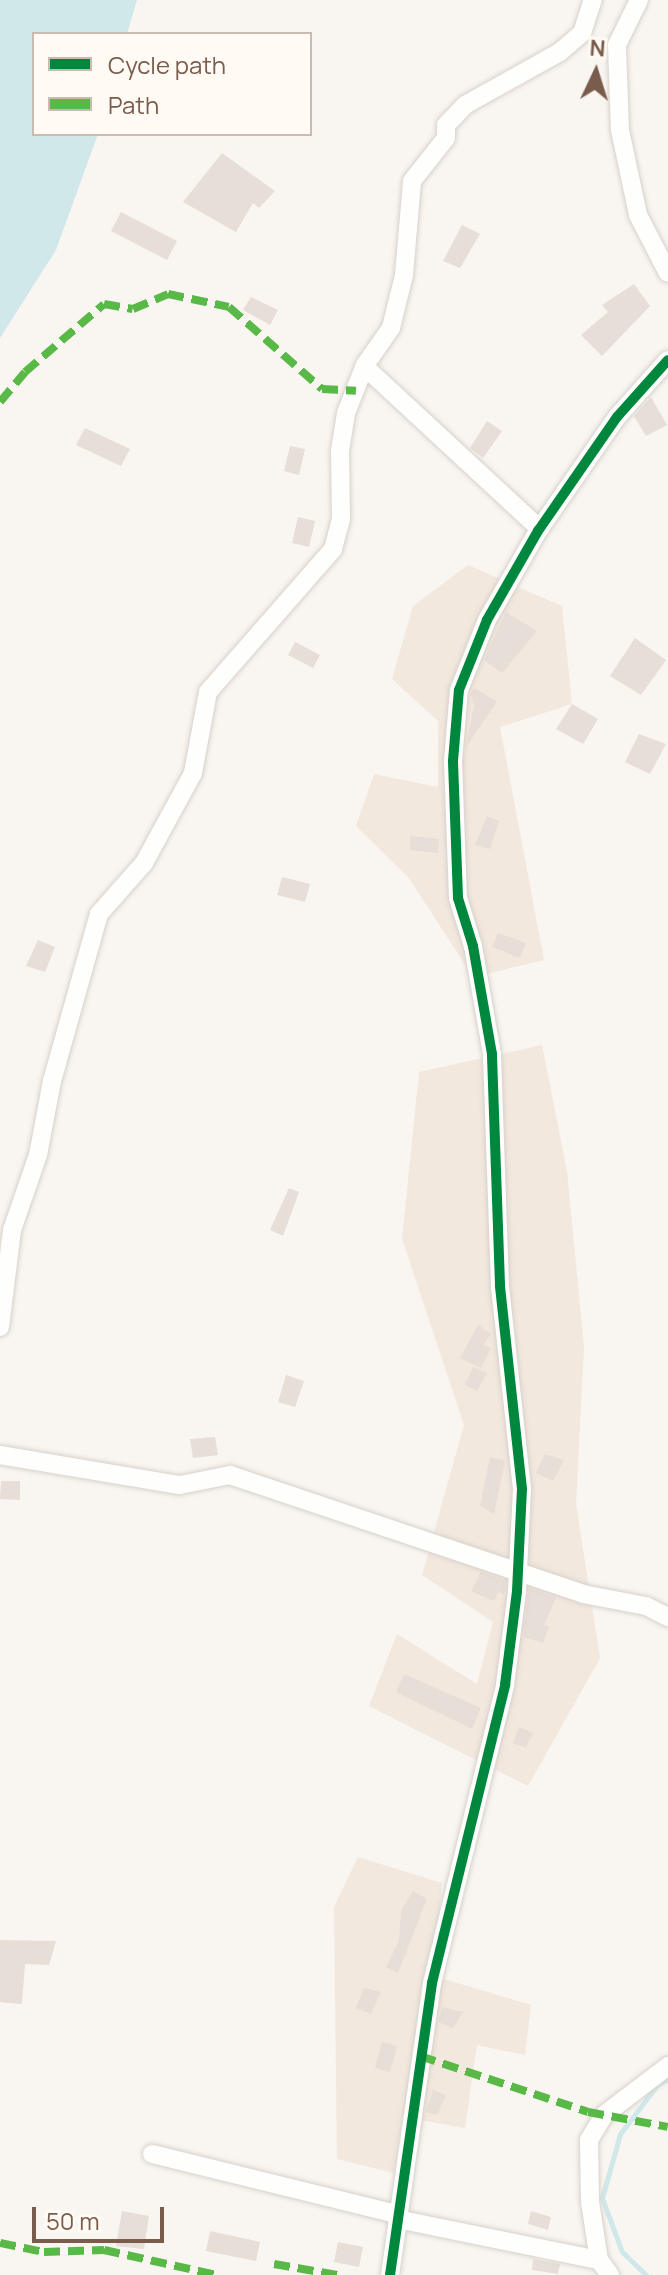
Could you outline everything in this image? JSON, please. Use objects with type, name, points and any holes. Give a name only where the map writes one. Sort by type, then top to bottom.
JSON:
[{"type":"street","points":[[0,1327],[12,1230],[38,1155],[52,1081],[99,914],[144,863],[193,773],[208,692],[333,549],[341,519],[344,429],[365,367],[391,328],[404,275],[412,181],[446,138],[446,125],[465,105],[560,52],[582,33],[593,0]]},
{"type":"street","points":[[639,0],[617,45],[620,130],[638,215],[668,273]]},
{"type":"street","points":[[390,2275],[432,1983],[505,1685],[518,1573],[522,1489],[500,1285],[492,1054],[473,946],[458,898],[453,761],[459,690],[471,656],[540,529],[617,417],[668,360]]},
{"type":"street","points":[[365,367],[540,529]]},
{"type":"street","points":[[0,1455],[180,1485],[230,1475],[518,1573],[668,1617]]},
{"type":"street","points":[[152,2154],[605,2267],[590,2202],[589,2140],[604,2115],[668,2066]]},
{"type":"shaded area","points":[[468,565],[562,606],[572,704],[500,727],[544,960],[473,977],[409,878],[356,826],[374,774],[438,787],[438,721],[392,679],[413,606]]},
{"type":"shaded area","points":[[542,1045],[567,1171],[584,1346],[576,1504],[600,1658],[528,1786],[369,1706],[397,1634],[477,1684],[493,1622],[422,1575],[464,1425],[402,1239],[419,1072]]},
{"type":"shaded area","points":[[358,1857],[442,1883],[434,1976],[531,2005],[525,2055],[477,2045],[465,2128],[402,2117],[394,2173],[337,2159],[334,1907]]},
{"type":"water","points":[[0,0],[137,0],[128,32],[32,32],[32,136],[97,136],[56,250],[0,338]]},
{"type":"building","points":[[222,153],[275,191],[259,208],[253,203],[236,232],[183,202]]},
{"type":"building","points":[[121,212],[177,241],[167,260],[111,231]]},
{"type":"building","points":[[462,225],[480,234],[460,268],[443,261]]},
{"type":"building","points":[[634,284],[650,306],[602,356],[581,335],[608,312],[602,305]]},
{"type":"building","points":[[251,297],[278,310],[270,325],[243,310]]},
{"type":"building","points":[[651,397],[667,425],[646,436],[634,416]]},
{"type":"building","points":[[487,421],[502,431],[483,458],[470,448]]},
{"type":"building","points":[[85,428],[130,449],[121,466],[76,445]]},
{"type":"building","points":[[290,446],[305,449],[299,475],[284,471]]},
{"type":"building","points":[[298,517],[315,521],[309,547],[292,543]]},
{"type":"building","points":[[506,612],[537,631],[502,673],[484,660]]},
{"type":"building","points":[[635,638],[666,660],[641,695],[610,676]]},
{"type":"building","points":[[295,642],[320,655],[313,668],[288,655]]},
{"type":"building","points":[[475,688],[497,702],[466,747],[474,706],[471,693]]},
{"type":"building","points":[[572,704],[598,719],[583,744],[556,729]]},
{"type":"building","points":[[639,734],[666,744],[650,774],[625,762]]},
{"type":"building","points":[[487,816],[499,821],[490,849],[475,845]]},
{"type":"building","points":[[410,836],[439,839],[438,853],[410,850]]},
{"type":"building","points":[[282,877],[310,884],[305,902],[277,895]]},
{"type":"building","points":[[498,933],[526,943],[520,958],[492,947]]},
{"type":"building","points":[[38,940],[55,947],[45,972],[26,966]]},
{"type":"building","points":[[289,1188],[299,1192],[283,1236],[270,1230]]},
{"type":"building","points":[[478,1325],[491,1334],[483,1345],[491,1348],[481,1368],[460,1358]]},
{"type":"building","points":[[473,1367],[487,1373],[477,1391],[465,1385]]},
{"type":"building","points":[[286,1375],[304,1381],[295,1407],[278,1402]]},
{"type":"building","points":[[215,1437],[218,1455],[193,1458],[190,1439]]},
{"type":"building","points":[[545,1454],[564,1460],[553,1481],[536,1473]]},
{"type":"building","points":[[490,1457],[505,1461],[494,1514],[480,1506]]},
{"type":"building","points":[[1,1481],[20,1481],[20,1500],[0,1499]]},
{"type":"building","points":[[481,1572],[506,1581],[504,1594],[498,1592],[494,1601],[471,1591]]},
{"type":"building","points":[[529,1588],[556,1598],[544,1625],[549,1626],[543,1643],[523,1637]]},
{"type":"building","points":[[404,1674],[481,1708],[472,1729],[396,1692]]},
{"type":"building","points":[[519,1727],[533,1733],[526,1748],[513,1743]]},
{"type":"building","points":[[413,1891],[427,1899],[398,1973],[386,1967],[399,1941],[401,1911]]},
{"type":"building","points":[[0,1940],[56,1941],[49,1965],[25,1964],[22,2004],[0,2002]]},
{"type":"building","points":[[364,1988],[381,1992],[371,2014],[356,2008]]},
{"type":"building","points":[[443,2007],[463,2012],[453,2028],[438,2022]]},
{"type":"building","points":[[382,2042],[397,2046],[390,2072],[375,2068]]},
{"type":"building","points":[[433,2090],[446,2095],[437,2115],[426,2112]]},
{"type":"building","points":[[122,2211],[149,2216],[144,2249],[116,2246]]},
{"type":"building","points":[[531,2211],[551,2217],[548,2230],[528,2224]]},
{"type":"building","points":[[210,2231],[260,2242],[256,2261],[206,2251]]},
{"type":"building","points":[[338,2242],[363,2247],[359,2267],[334,2262]]},
{"type":"building","points":[[533,2259],[560,2264],[558,2274],[532,2270]]},
{"type":"waterway","points":[[646,2275],[622,2252],[602,2198],[620,2134],[657,2085],[668,2079]]},
{"type":"marked path","points":[[0,402],[25,372],[104,304],[133,309],[168,294],[229,307],[322,389],[356,391]]},
{"type":"marked path","points":[[420,2056],[588,2112],[668,2127]]},
{"type":"marked path","points":[[0,2243],[44,2252],[104,2250],[217,2275]]},
{"type":"marked path","points":[[274,2264],[337,2275]]},
{"type":"cycle path","points":[[390,2275],[432,1983],[505,1685],[517,1591],[522,1489],[500,1285],[492,1054],[473,946],[458,898],[453,761],[459,690],[487,620],[538,531],[617,417],[668,360]]}]
